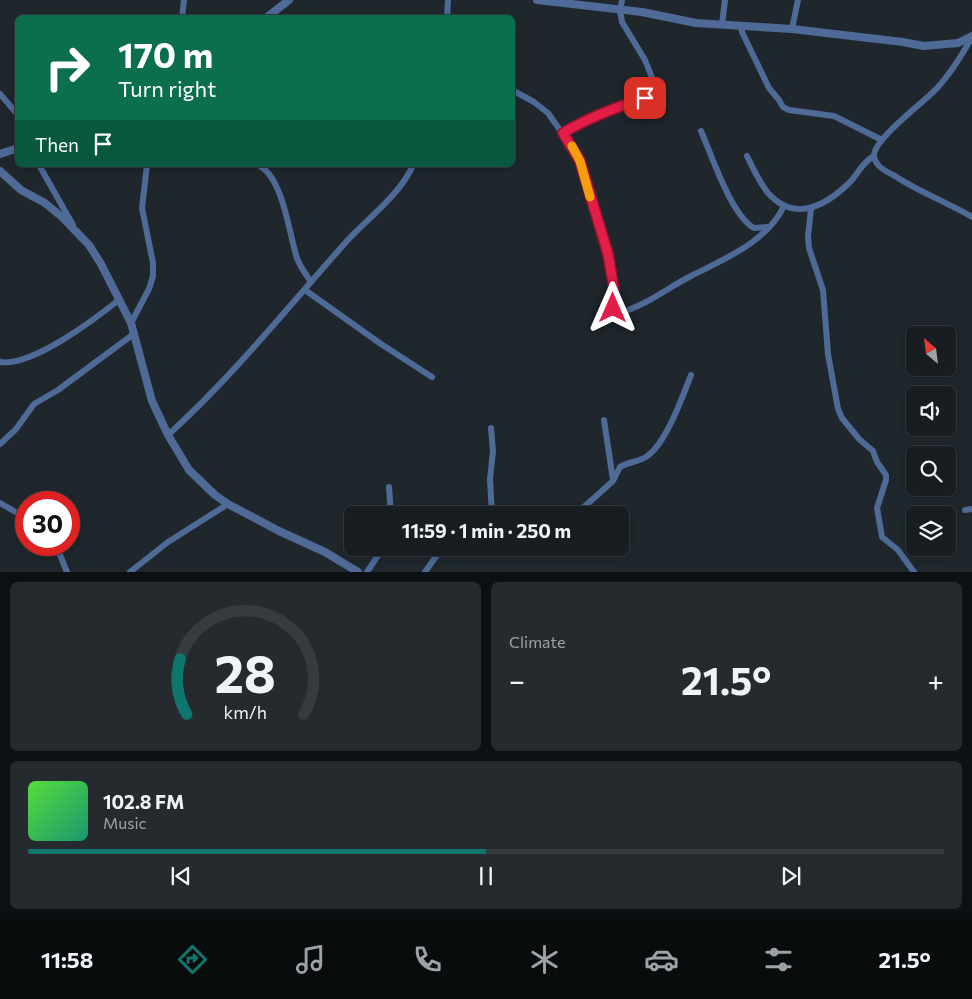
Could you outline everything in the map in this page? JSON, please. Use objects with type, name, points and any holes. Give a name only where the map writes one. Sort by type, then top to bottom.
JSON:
[{"type":"street","points":[[182,15],[184,0]]},
{"type":"street","points":[[270,15],[289,0]]},
{"type":"street","points":[[447,15],[448,0]]},
{"type":"street","points":[[537,0],[642,12],[696,23],[792,30],[924,46],[958,43],[972,37]]},
{"type":"street","points":[[563,133],[579,123],[658,93],[645,60],[622,22],[620,10],[622,0]]},
{"type":"street","points":[[722,24],[725,0]]},
{"type":"street","points":[[792,30],[798,0]]},
{"type":"street","points":[[741,26],[764,80],[783,107],[789,110],[834,116],[882,140]]},
{"type":"street","points":[[972,37],[957,64],[937,89],[882,140],[875,150],[874,156],[878,165],[913,188],[972,217]]},
{"type":"street","points":[[515,92],[540,106],[548,113],[580,161],[608,254],[615,297],[608,319]]},
{"type":"street","points":[[0,94],[15,112]]},
{"type":"street","points":[[700,131],[741,217],[754,228],[768,227]]},
{"type":"street","points":[[0,154],[15,149]]},
{"type":"street","points":[[746,156],[767,192],[784,206],[811,209],[849,184],[864,163],[874,156]]},
{"type":"street","points":[[40,167],[74,228]]},
{"type":"street","points":[[131,323],[149,289],[152,276],[153,263],[142,208],[146,167]]},
{"type":"street","points":[[261,167],[268,172],[273,180],[288,221],[296,257],[311,282]]},
{"type":"street","points":[[168,434],[195,411],[225,380],[311,282],[391,196],[412,167]]},
{"type":"street","points":[[0,171],[12,184],[45,203],[74,228],[89,245],[120,299],[131,323],[149,394],[168,434],[189,470],[215,495],[228,504],[279,531],[325,552],[358,572]]},
{"type":"street","points":[[599,323],[645,302],[690,276],[724,260],[768,227],[784,206]]},
{"type":"street","points":[[811,209],[808,236],[809,248],[823,290],[828,354],[838,409],[842,418],[859,439],[873,451],[877,462],[886,472],[886,480],[877,508],[882,537],[898,550],[914,572]]},
{"type":"street","points":[[305,290],[381,344],[432,376]]},
{"type":"street","points":[[0,362],[21,360],[47,348],[85,325],[120,299]]},
{"type":"street","points":[[0,444],[16,429],[34,404],[58,390],[135,333]]},
{"type":"street","points":[[586,506],[613,481],[620,466],[645,458],[652,452],[675,415],[691,375]]},
{"type":"street","points":[[604,420],[613,481]]},
{"type":"street","points":[[491,428],[493,451],[490,479],[492,506]]},
{"type":"street","points":[[389,487],[390,506]]},
{"type":"street","points":[[0,503],[15,512]]},
{"type":"street","points":[[130,572],[168,542],[228,504]]},
{"type":"street","points":[[60,556],[67,572]]},
{"type":"street","points":[[367,572],[378,556]]},
{"type":"street","points":[[425,572],[436,556]]},
{"type":"slow traffic","points":[[572,146],[579,157],[590,197]]},
{"type":"route","points":[[613,308],[615,297],[608,254],[579,157],[563,133],[579,123],[622,105],[645,98]]}]
